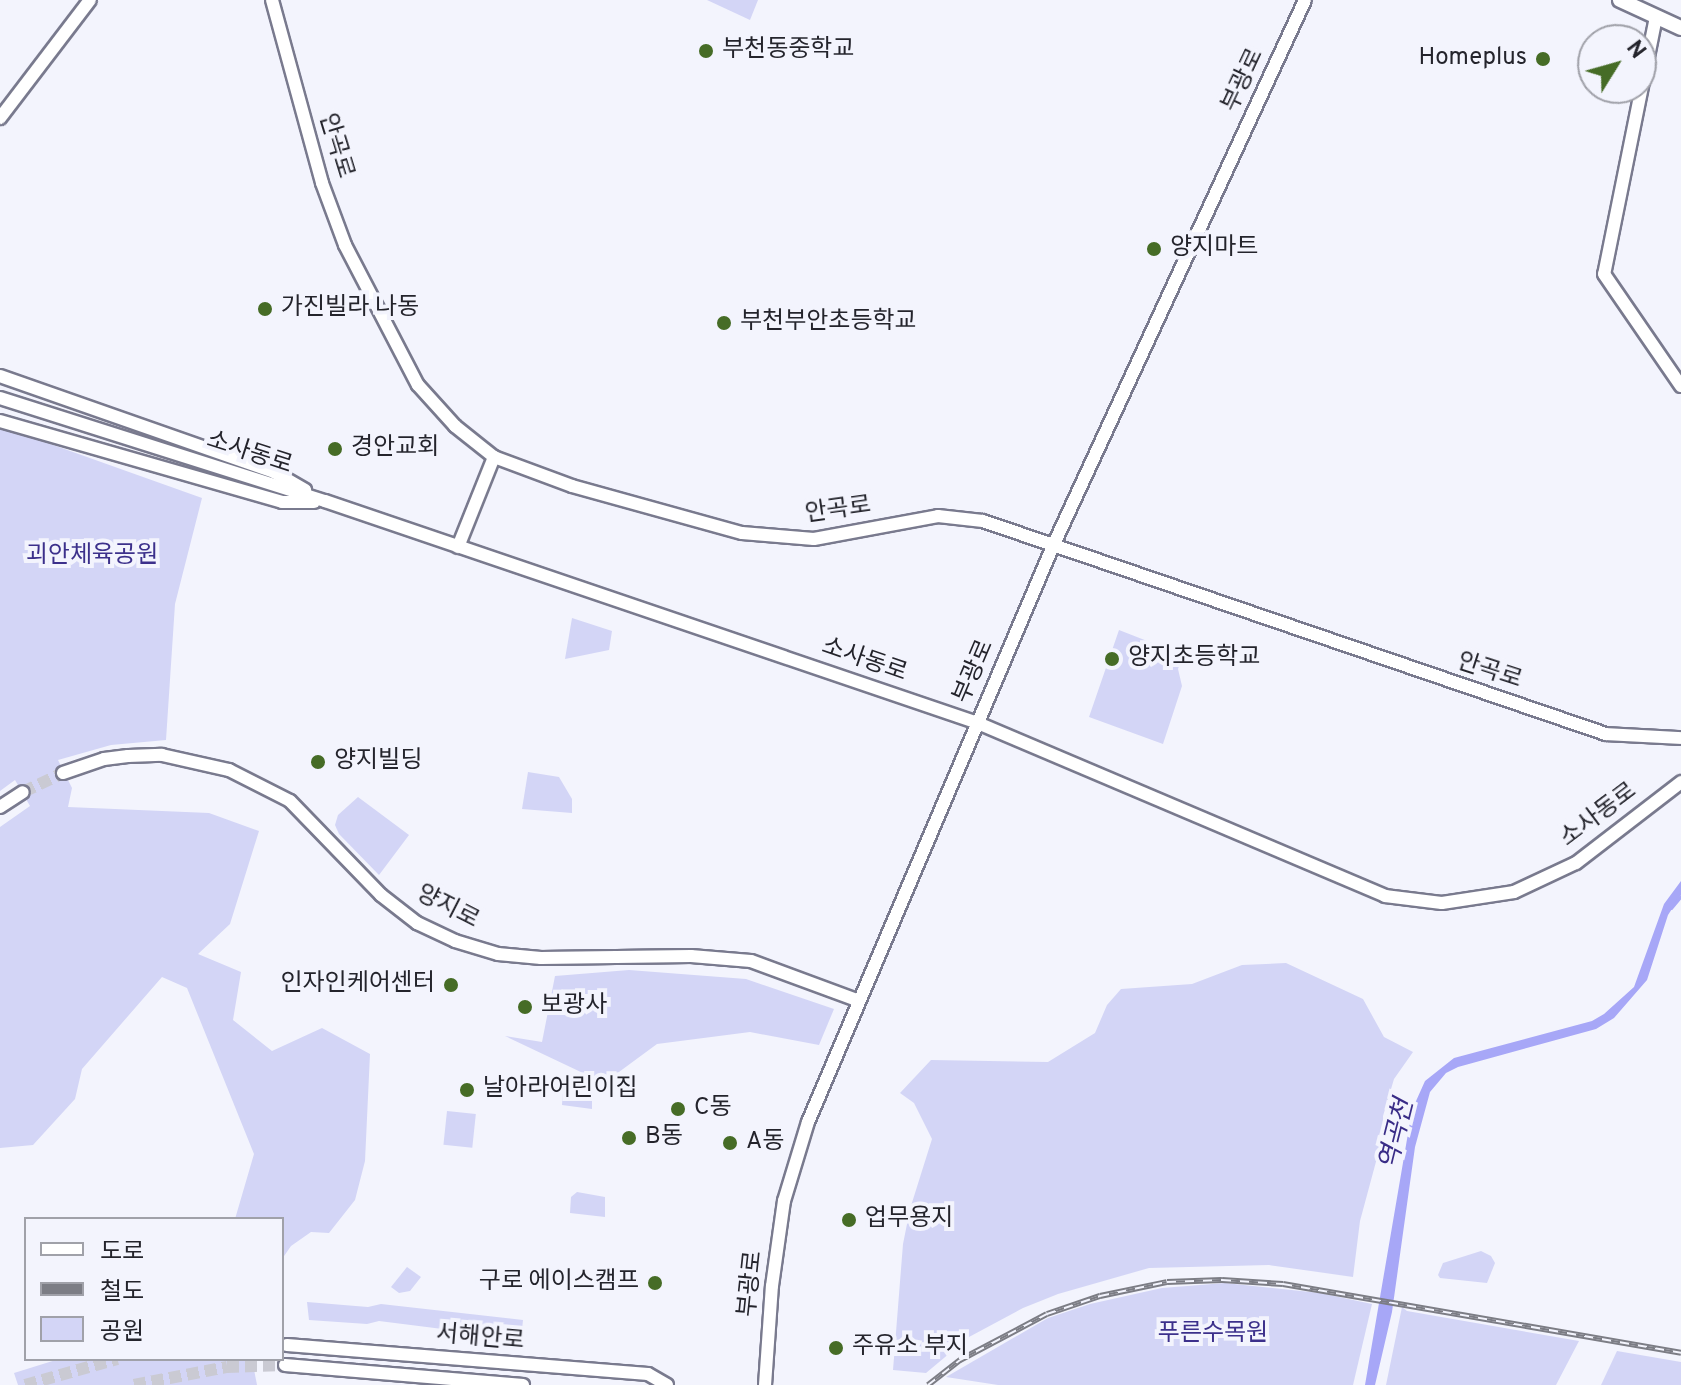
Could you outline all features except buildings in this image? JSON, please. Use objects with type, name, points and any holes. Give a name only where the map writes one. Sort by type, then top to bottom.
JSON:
[{"type":"main road","points":[[1620,0],[1681,28]]},
{"type":"street","points":[[0,118],[90,0]]},
{"type":"street","name":"안곡로","points":[[272,0],[322,183],[345,245],[418,385],[455,426],[494,457],[572,486],[742,533],[814,539],[938,516],[983,521],[1606,734],[1681,738]]},
{"type":"street","name":"부광로","points":[[765,1385],[772,1286],[784,1201],[808,1122],[857,1000],[1053,546],[1305,0]]},
{"type":"street","points":[[1656,17],[1604,274],[1681,386]]},
{"type":"street","points":[[0,376],[274,472],[325,501]]},
{"type":"street","name":"소사동로","points":[[0,398],[325,501],[978,723],[1385,896],[1442,903],[1514,892],[1576,863],[1681,782]]},
{"type":"street","points":[[0,421],[282,502],[325,501]]},
{"type":"street","points":[[458,547],[494,457]]},
{"type":"street","name":"양지로","points":[[63,773],[104,759],[162,755],[229,770],[290,801],[381,895],[417,923],[455,941],[498,954],[541,958],[691,956],[751,961],[857,1000]]},
{"type":"street","points":[[0,807],[23,792]]},
{"type":"street","name":"서해안로","points":[[287,1345],[614,1370],[648,1374],[666,1385]]},
{"type":"street","name":"서해안로","points":[[285,1365],[523,1385]]},
{"type":"green space","points":[[707,0],[758,0],[750,20]]},
{"type":"green space","name":"괴안체육공원","points":[[0,426],[202,498],[175,604],[166,740],[111,745],[58,760],[72,788],[68,807],[209,813],[259,831],[230,924],[198,954],[241,972],[233,1020],[272,1051],[322,1028],[370,1054],[365,1161],[355,1200],[329,1233],[311,1232],[291,1246],[284,1256],[284,1217],[236,1217],[254,1154],[187,988],[162,977],[82,1069],[75,1099],[33,1145],[0,1148],[0,827],[30,806],[15,780],[0,791]]},
{"type":"green space","points":[[572,618],[612,631],[609,650],[565,659]]},
{"type":"green space","points":[[1119,630],[1183,655],[1178,669],[1182,686],[1163,744],[1089,717]]},
{"type":"green space","points":[[528,772],[559,777],[572,799],[572,813],[522,809]]},
{"type":"green space","points":[[358,797],[409,835],[379,875],[339,834],[335,825],[338,815]]},
{"type":"green space","points":[[1286,963],[1363,999],[1384,1037],[1413,1052],[1394,1079],[1383,1116],[1384,1132],[1360,1221],[1353,1277],[1269,1265],[1149,1268],[1058,1294],[1023,1308],[969,1337],[926,1373],[893,1370],[903,1244],[910,1209],[932,1139],[914,1103],[900,1093],[931,1060],[1048,1062],[1095,1033],[1107,1005],[1121,989],[1192,984],[1242,965]]},
{"type":"green space","points":[[629,970],[746,979],[834,1009],[819,1045],[750,1032],[657,1044],[604,1083],[505,1036],[542,1042],[555,976]]},
{"type":"green space","points":[[563,1088],[592,1099],[592,1109],[562,1105]]},
{"type":"green space","points":[[447,1111],[476,1114],[472,1148],[443,1145]]},
{"type":"green space","points":[[577,1192],[605,1197],[605,1217],[570,1213],[571,1197]]},
{"type":"green space","points":[[1481,1251],[1491,1256],[1495,1263],[1487,1283],[1440,1278],[1438,1275],[1443,1263]]},
{"type":"green space","points":[[407,1267],[421,1277],[410,1291],[399,1293],[391,1287]]},
{"type":"green space","name":"푸른수목원","points":[[1225,1283],[1320,1293],[1372,1304],[1353,1385],[998,1385],[946,1377],[1048,1318],[1090,1304],[1162,1288]]},
{"type":"green space","points":[[307,1302],[368,1307],[381,1304],[523,1320],[521,1339],[379,1321],[367,1324],[309,1320]]},
{"type":"green space","points":[[1402,1307],[1407,1311],[1579,1341],[1556,1385],[1386,1385]]},
{"type":"green space","points":[[1617,1351],[1681,1362],[1681,1385],[1601,1385]]},
{"type":"green space","points":[[53,1361],[252,1361],[257,1385],[18,1385],[14,1373]]},
{"type":"water","points":[[1681,881],[1681,895],[1668,915],[1647,980],[1614,1018],[1596,1029],[1458,1067],[1446,1073],[1430,1092],[1415,1147],[1392,1312],[1375,1385],[1365,1385],[1412,1110],[1425,1081],[1454,1058],[1592,1021],[1604,1014],[1634,987],[1664,904]]},
{"type":"waterway","name":"역곡천","points":[[1671,908],[1681,896]]},
{"type":"tunnel","points":[[23,792],[63,773]]},
{"type":"tunnel","points":[[25,1385],[110,1361]]},
{"type":"tunnel","points":[[134,1385],[227,1367],[285,1365]]},
{"type":"railway","points":[[928,1385],[960,1360],[1047,1314],[1100,1296],[1167,1282],[1222,1280],[1283,1284],[1681,1353]]},
{"type":"place","name":"부천동중학교","points":[[706,51]]},
{"type":"place","name":"Homeplus","points":[[1543,59]]},
{"type":"place","name":"양지마트","points":[[1154,249]]},
{"type":"place","name":"가진빌라 나동","points":[[265,309]]},
{"type":"place","name":"부천부안초등학교","points":[[724,323]]},
{"type":"place","name":"경안교회","points":[[335,449]]},
{"type":"place","name":"양지초등학교","points":[[1112,659]]},
{"type":"place","name":"양지빌딩","points":[[318,762]]},
{"type":"place","name":"인자인케어센터","points":[[451,985]]},
{"type":"place","name":"보광사","points":[[525,1007]]},
{"type":"place","name":"날아라어린이집","points":[[467,1090]]},
{"type":"place","name":"C동","points":[[678,1109]]},
{"type":"place","name":"B동","points":[[629,1138]]},
{"type":"place","name":"A동","points":[[730,1143]]},
{"type":"place","name":"업무용지","points":[[849,1220]]},
{"type":"place","name":"구로 에이스캠프","points":[[655,1283]]},
{"type":"place","name":"주유소 부지","points":[[836,1348]]}]
